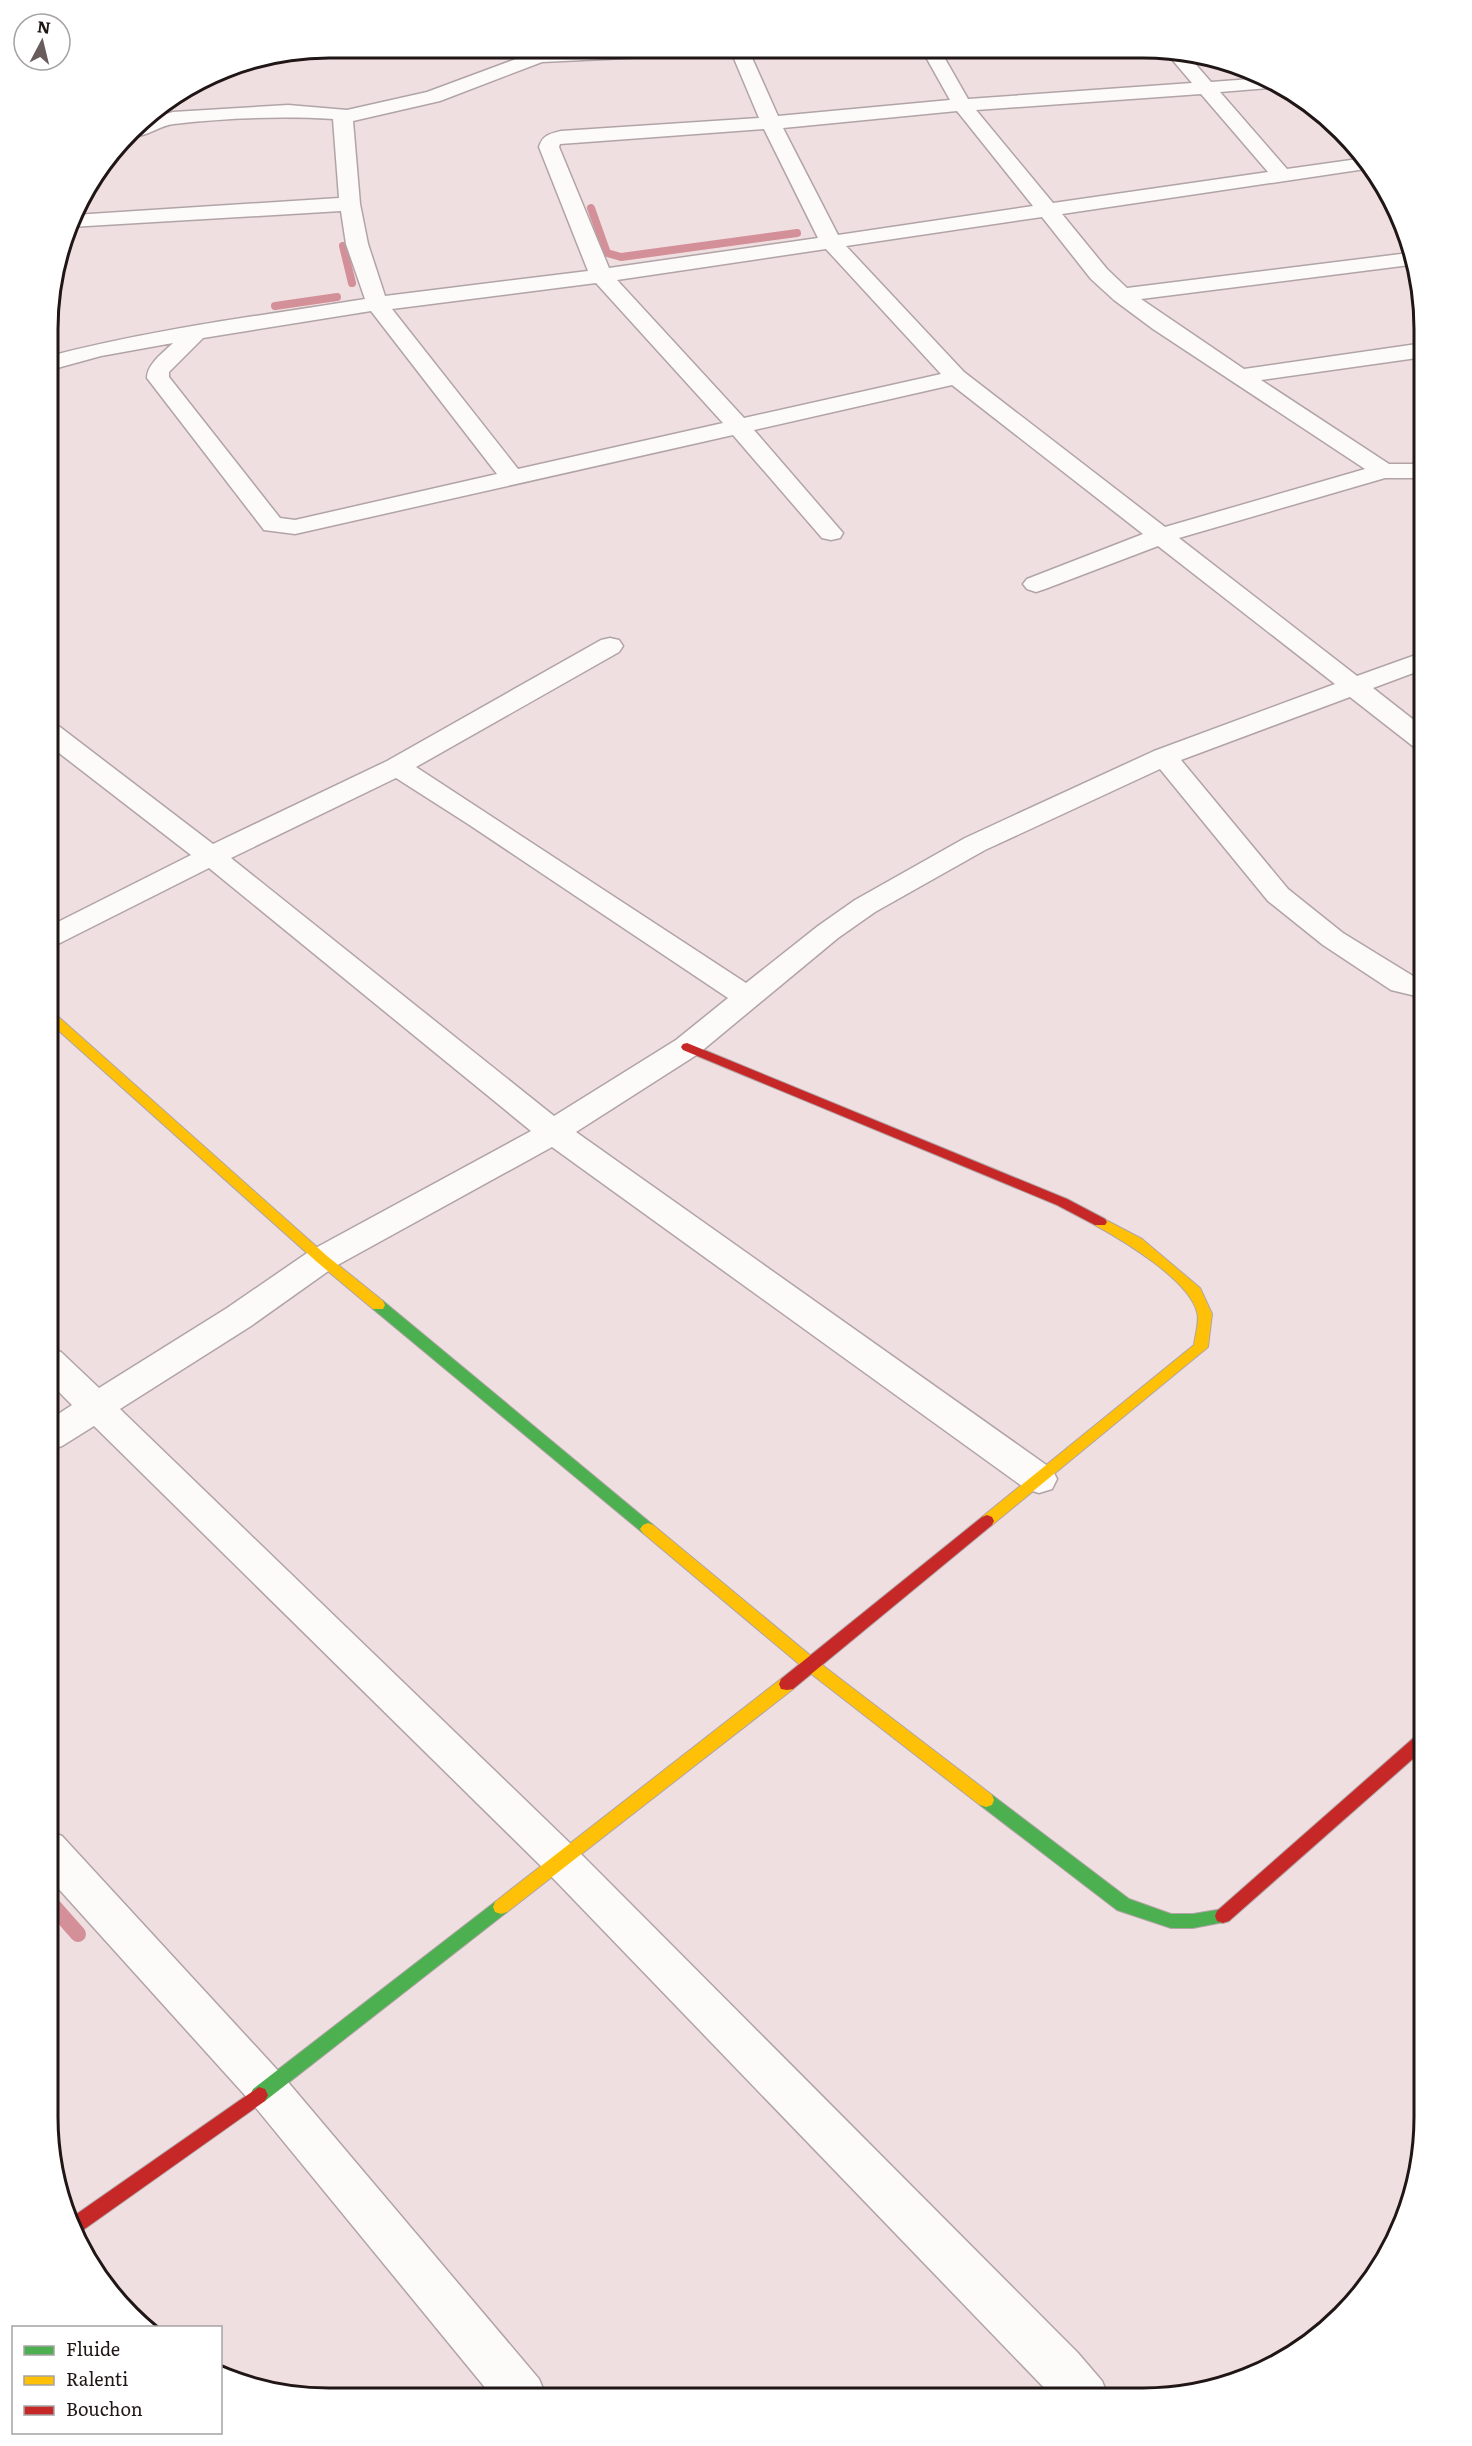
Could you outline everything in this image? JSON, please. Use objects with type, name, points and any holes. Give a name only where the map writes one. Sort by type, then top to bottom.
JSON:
[{"type":"street","points":[[156,122],[184,117],[311,111],[333,112],[343,117],[433,97],[536,58]]},
{"type":"street","points":[[743,58],[771,123],[831,242],[956,376],[1414,733]]},
{"type":"street","points":[[936,58],[962,105],[1079,252],[1122,295],[1384,471]]},
{"type":"street","points":[[1183,62],[1281,174]]},
{"type":"street","points":[[831,533],[738,426],[601,276],[549,147],[551,140],[561,137],[771,123],[962,105],[1258,84]]},
{"type":"street","points":[[343,117],[350,204],[357,244],[377,304],[512,477]]},
{"type":"street","points":[[58,361],[100,350],[196,332],[377,304],[601,276],[1357,165]]},
{"type":"street","points":[[81,220],[350,204]]},
{"type":"street","points":[[1122,295],[1404,260]]},
{"type":"street","points":[[196,332],[158,371],[158,378],[273,525],[295,527],[956,376]]},
{"type":"street","points":[[1242,376],[1414,351]]},
{"type":"street","points":[[1036,584],[1161,536],[1384,471],[1414,471]]},
{"type":"street","points":[[58,934],[211,856],[397,767],[610,646]]},
{"type":"street","points":[[58,1431],[239,1317],[322,1260],[553,1132],[687,1047],[828,932],[865,906],[927,870],[975,844],[1164,758],[1414,664]]},
{"type":"street","points":[[58,738],[211,856],[553,1132],[1039,1479]]},
{"type":"street","points":[[1164,758],[1278,895],[1333,939],[1402,983],[1414,986]]},
{"type":"street","points":[[397,767],[478,818],[747,998]]},
{"type":"street","points":[[58,1022],[322,1260],[811,1665],[1123,1905],[1158,1919],[1186,1924],[1221,1918],[1414,1748]]},
{"type":"street","points":[[80,2222],[267,2089],[811,1665],[1201,1347],[1205,1314],[1195,1291],[1137,1242],[1062,1202],[687,1047]]},
{"type":"street","points":[[58,1370],[561,1860],[1061,2368],[1077,2388]]},
{"type":"street","points":[[58,1859],[267,2089],[515,2388]]},
{"type":"waterway","points":[[591,208],[607,253],[621,257],[797,233]]},
{"type":"waterway","points":[[343,246],[352,283]]},
{"type":"waterway","points":[[275,306],[337,297]]},
{"type":"waterway","points":[[58,1911],[78,1934]]},
{"type":"traffic: fast","points":[[378,1305],[648,1529]]},
{"type":"traffic: fast","points":[[986,1800],[1123,1905],[1171,1921],[1193,1921],[1223,1916]]},
{"type":"traffic: fast","points":[[259,2095],[501,1907]]},
{"type":"traffic: slow","points":[[58,1023],[322,1259],[378,1305]]},
{"type":"traffic: slow","points":[[987,1521],[1201,1347],[1205,1314],[1195,1291],[1137,1242],[1100,1222]]},
{"type":"traffic: slow","points":[[648,1529],[811,1665],[986,1800]]},
{"type":"traffic: slow","points":[[501,1907],[787,1684]]},
{"type":"traffic: jam","points":[[687,1047],[1062,1202],[1100,1222]]},
{"type":"traffic: jam","points":[[787,1684],[987,1521]]},
{"type":"traffic: jam","points":[[1223,1916],[1414,1748]]},
{"type":"traffic: jam","points":[[80,2222],[259,2095]]}]
